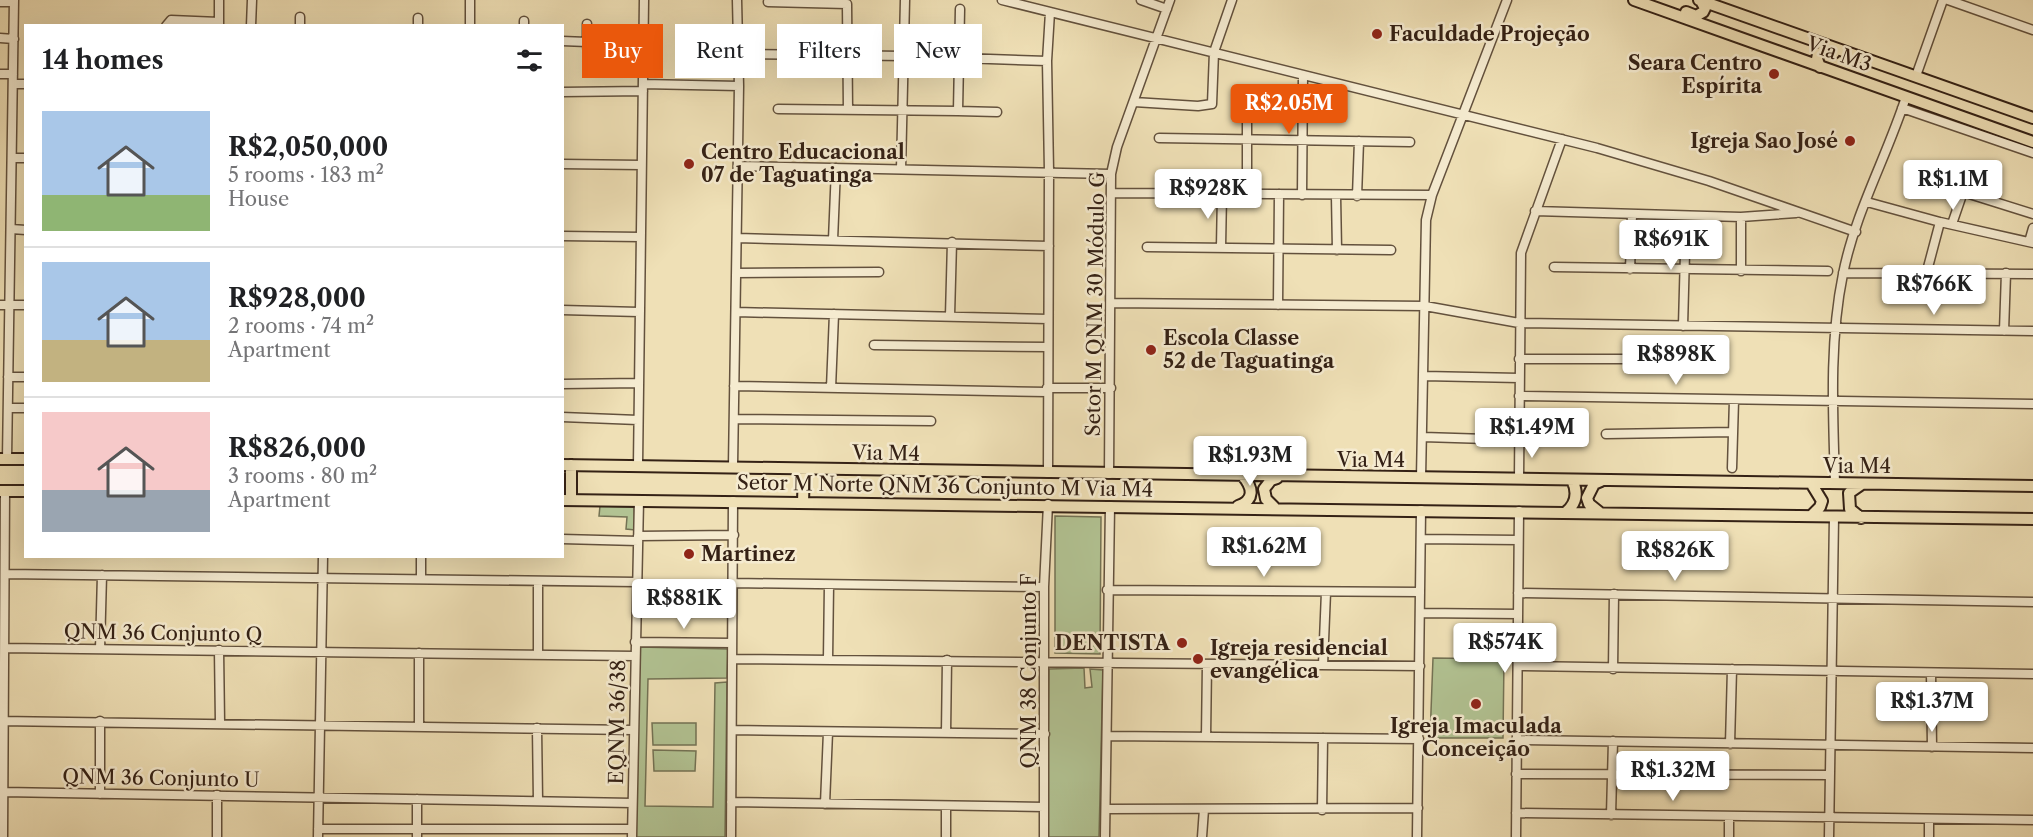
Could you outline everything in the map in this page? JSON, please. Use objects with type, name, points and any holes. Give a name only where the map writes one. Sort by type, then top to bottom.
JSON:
[{"type":"main road","name":"Via M3","points":[[1634,0],[1820,67],[1904,103],[1927,104],[2033,142]]},
{"type":"main road","points":[[1643,0],[1696,16],[1705,10],[1700,0]]},
{"type":"main road","points":[[1700,0],[2033,118]]},
{"type":"main road","points":[[1820,67],[1817,57],[1827,50],[1858,63],[1889,67]]},
{"type":"main road","points":[[1927,104],[1959,110],[1998,125],[2004,115],[2001,106]]},
{"type":"main road","points":[[4,459],[24,459]]},
{"type":"main road","points":[[567,465],[567,500]]},
{"type":"main road","name":"Via M4","points":[[567,465],[2033,486]]},
{"type":"main road","points":[[803,502],[804,470]]},
{"type":"main road","points":[[1235,507],[1248,501],[1251,495],[1251,488],[1243,476]]},
{"type":"main road","points":[[1274,507],[1266,499],[1264,489],[1271,480],[1281,477]]},
{"type":"main road","points":[[1566,512],[1572,507],[1577,493],[1572,480]]},
{"type":"main road","points":[[1602,481],[1594,484],[1587,498],[1589,504],[1599,512],[2033,519]]},
{"type":"main road","points":[[1811,483],[1822,501],[1820,507],[1811,516]]},
{"type":"main road","points":[[1861,518],[1850,509],[1848,498],[1849,493],[1862,484]]},
{"type":"main road","points":[[2,491],[24,491]]},
{"type":"main road","name":"Setor M Norte QNM 36 Conjunto M Via M4","points":[[567,500],[1599,512]]},
{"type":"street","points":[[168,24],[171,20],[219,24],[219,0]]},
{"type":"street","points":[[251,24],[252,0]]},
{"type":"street","points":[[470,0],[470,24]]},
{"type":"street","points":[[638,465],[644,0]]},
{"type":"street","points":[[737,0],[738,24]]},
{"type":"street","points":[[905,0],[905,24]]},
{"type":"street","points":[[1002,0],[1562,139],[1709,181],[1856,232]]},
{"type":"street","points":[[1141,0],[1169,4]]},
{"type":"street","points":[[1134,102],[1198,106],[1212,104],[1214,52],[1232,0]]},
{"type":"street","points":[[1422,478],[1424,228],[1432,195],[1507,0]]},
{"type":"street","points":[[1916,76],[1943,0]]},
{"type":"street","points":[[1948,0],[2033,30]]},
{"type":"street","points":[[0,2],[14,1],[11,305],[4,361],[8,377],[4,459]]},
{"type":"street","points":[[768,2],[844,2],[849,10],[849,24]]},
{"type":"street","name":"Setor M QNM 30 Módulo G","points":[[1109,474],[1112,174],[1117,147],[1169,4]]},
{"type":"street","points":[[959,24],[960,9]]},
{"type":"street","points":[[1048,473],[1047,61],[1050,12]]},
{"type":"street","points":[[0,38],[24,47]]},
{"type":"street","points":[[564,41],[582,42]]},
{"type":"street","points":[[982,58],[1047,61]]},
{"type":"street","points":[[0,74],[24,83]]},
{"type":"street","points":[[1302,195],[1303,75]]},
{"type":"street","points":[[733,466],[739,78]]},
{"type":"street","points":[[848,78],[848,110]]},
{"type":"street","points":[[901,169],[904,78]]},
{"type":"street","points":[[958,78],[958,111]]},
{"type":"street","points":[[564,92],[739,86]]},
{"type":"street","points":[[1247,94],[1247,194]]},
{"type":"street","points":[[1835,483],[1833,402],[1836,329],[1843,273],[1904,103],[2033,153]]},
{"type":"street","points":[[778,109],[998,112]]},
{"type":"street","points":[[1159,138],[1410,142]]},
{"type":"street","points":[[1519,479],[1521,253],[1562,139]]},
{"type":"street","points":[[1357,196],[1359,141]]},
{"type":"street","points":[[12,158],[24,158]]},
{"type":"street","points":[[564,164],[641,165]]},
{"type":"street","points":[[738,166],[1112,174]]},
{"type":"street","points":[[833,240],[836,168]]},
{"type":"street","points":[[1915,177],[2033,214]]},
{"type":"street","points":[[1952,224],[1963,192]]},
{"type":"street","points":[[1112,194],[1432,195]]},
{"type":"street","points":[[1221,247],[1222,194]]},
{"type":"street","points":[[1278,304],[1279,195]]},
{"type":"street","points":[[1335,196],[1337,250]]},
{"type":"street","points":[[1867,202],[1940,222],[2031,242],[2033,228]]},
{"type":"street","points":[[1535,211],[1741,217],[1800,213]]},
{"type":"street","points":[[1630,269],[1632,215]]},
{"type":"street","points":[[1683,326],[1686,216]]},
{"type":"street","points":[[1741,217],[1741,271]]},
{"type":"street","points":[[1927,271],[1940,222]]},
{"type":"street","points":[[11,229],[24,230]]},
{"type":"street","points":[[564,236],[641,237]]},
{"type":"street","points":[[737,238],[1049,246]]},
{"type":"street","points":[[950,316],[952,242]]},
{"type":"street","points":[[1147,247],[1391,250]]},
{"type":"street","points":[[1554,267],[1684,271],[1828,271]]},
{"type":"street","points":[[1843,273],[1927,271],[2033,274]]},
{"type":"street","points":[[736,273],[879,272]]},
{"type":"street","points":[[2004,331],[2006,273]]},
{"type":"street","points":[[1112,303],[1425,306],[1519,323],[2033,331]]},
{"type":"street","points":[[0,305],[24,305]]},
{"type":"street","points":[[564,310],[639,312]]},
{"type":"street","points":[[736,312],[1048,318]]},
{"type":"street","points":[[831,388],[834,314]]},
{"type":"street","points":[[874,345],[1048,347]]},
{"type":"street","points":[[1519,359],[1721,359]]},
{"type":"street","points":[[1424,376],[1519,378]]},
{"type":"street","points":[[8,377],[24,377]]},
{"type":"street","points":[[564,384],[639,383]]},
{"type":"street","points":[[734,386],[1047,390],[1111,388]]},
{"type":"street","points":[[1519,396],[2033,404]]},
{"type":"street","points":[[1732,468],[1734,400]]},
{"type":"street","points":[[8,408],[24,408]]},
{"type":"street","points":[[564,417],[638,420]]},
{"type":"street","points":[[734,419],[931,421]]},
{"type":"street","points":[[1606,434],[1733,432]]},
{"type":"street","points":[[1423,437],[1519,440]]},
{"type":"street","points":[[2,491],[6,574],[3,837]]},
{"type":"street","name":"EQNM 36/38","points":[[632,833],[639,500]]},
{"type":"street","points":[[731,837],[733,501]]},
{"type":"street","name":"QNM 38 Conjunto F","points":[[1044,837],[1046,661],[1044,587],[1048,504]]},
{"type":"street","points":[[1105,837],[1110,506]]},
{"type":"street","points":[[1418,837],[1421,510]]},
{"type":"street","points":[[1516,837],[1519,511]]},
{"type":"street","points":[[1829,837],[1834,517]]},
{"type":"street","points":[[564,539],[734,535]]},
{"type":"street","points":[[1422,539],[1518,540]]},
{"type":"street","points":[[323,558],[318,833],[632,833]]},
{"type":"street","points":[[421,558],[421,579]]},
{"type":"street","points":[[6,574],[636,582]]},
{"type":"street","points":[[100,649],[102,575]]},
{"type":"street","points":[[538,581],[538,654]]},
{"type":"street","points":[[733,583],[1044,587]]},
{"type":"street","points":[[828,659],[829,585]]},
{"type":"street","points":[[1107,590],[1420,592]]},
{"type":"street","points":[[1323,665],[1326,592]]},
{"type":"street","points":[[1518,593],[2033,602]]},
{"type":"street","points":[[1613,669],[1614,594]]},
{"type":"street","points":[[637,603],[731,605]]},
{"type":"street","points":[[1421,613],[1518,614]]},
{"type":"street","points":[[635,642],[732,644]]},
{"type":"street","name":"QNM 36 Conjunto Q","points":[[5,648],[635,656]]},
{"type":"street","points":[[219,651],[220,723]]},
{"type":"street","points":[[418,726],[419,653]]},
{"type":"street","points":[[732,659],[1420,666]]},
{"type":"street","points":[[946,733],[947,660]]},
{"type":"street","points":[[1206,737],[1207,664]]},
{"type":"street","points":[[1518,666],[2033,674]]},
{"type":"street","points":[[1730,744],[1732,669]]},
{"type":"street","points":[[1931,673],[1932,747]]},
{"type":"street","points":[[3,721],[633,730]]},
{"type":"street","points":[[100,721],[100,794]]},
{"type":"street","points":[[537,728],[538,801]]},
{"type":"street","points":[[732,730],[1045,734]]},
{"type":"street","points":[[825,804],[828,732]]},
{"type":"street","points":[[1107,736],[1419,739]]},
{"type":"street","points":[[1322,810],[1323,738]]},
{"type":"street","points":[[1516,740],[1730,744],[1830,743],[2033,748]]},
{"type":"street","points":[[1611,815],[1613,741]]},
{"type":"street","points":[[1516,774],[1830,775]]},
{"type":"street","name":"QNM 36 Conjunto U","points":[[4,792],[632,803]]},
{"type":"street","points":[[217,795],[217,837]]},
{"type":"street","points":[[417,799],[417,833]]},
{"type":"street","points":[[731,802],[1044,807]]},
{"type":"street","points":[[946,806],[946,837]]},
{"type":"street","points":[[1106,809],[1418,808]]},
{"type":"street","points":[[1202,837],[1204,809]]},
{"type":"street","points":[[1516,813],[2033,820]]},
{"type":"street","points":[[1729,817],[1729,837]]},
{"type":"street","points":[[1929,820],[1929,837]]},
{"type":"green space","points":[[600,506],[634,507],[635,530],[626,529],[627,517],[599,516]]},
{"type":"green space","points":[[1055,516],[1101,517],[1100,654],[1055,653]]},
{"type":"green space","points":[[638,647],[728,649],[727,678],[648,679],[645,806],[713,807],[715,683],[727,682],[725,837],[636,837]]},
{"type":"green space","points":[[1433,658],[1504,659],[1503,738],[1430,738]]},
{"type":"green space","points":[[1084,668],[1085,688],[1092,687],[1090,669],[1103,670],[1099,837],[1047,837],[1049,669]]},
{"type":"green space","points":[[652,723],[696,723],[696,745],[653,745]]},
{"type":"green space","points":[[653,750],[696,751],[695,771],[654,771]]},
{"type":"place","name":"Faculdade Projeção","points":[[1377,34]]},
{"type":"place","name":"Seara Centro Espírita","points":[[1774,74]]},
{"type":"place","name":"Igreja Sao José","points":[[1850,141]]},
{"type":"place","name":"Centro Educacional 07 de Taguatinga","points":[[689,164]]},
{"type":"place","name":"Escola Classe 52 de Taguatinga","points":[[1151,350]]},
{"type":"place","name":"Martinez","points":[[689,554]]},
{"type":"place","name":"DENTISTA","points":[[1182,643]]},
{"type":"place","name":"Igreja residencial evangélica","points":[[1198,659]]},
{"type":"place","name":"Igreja Imaculada Conceição","points":[[1476,704]]}]
